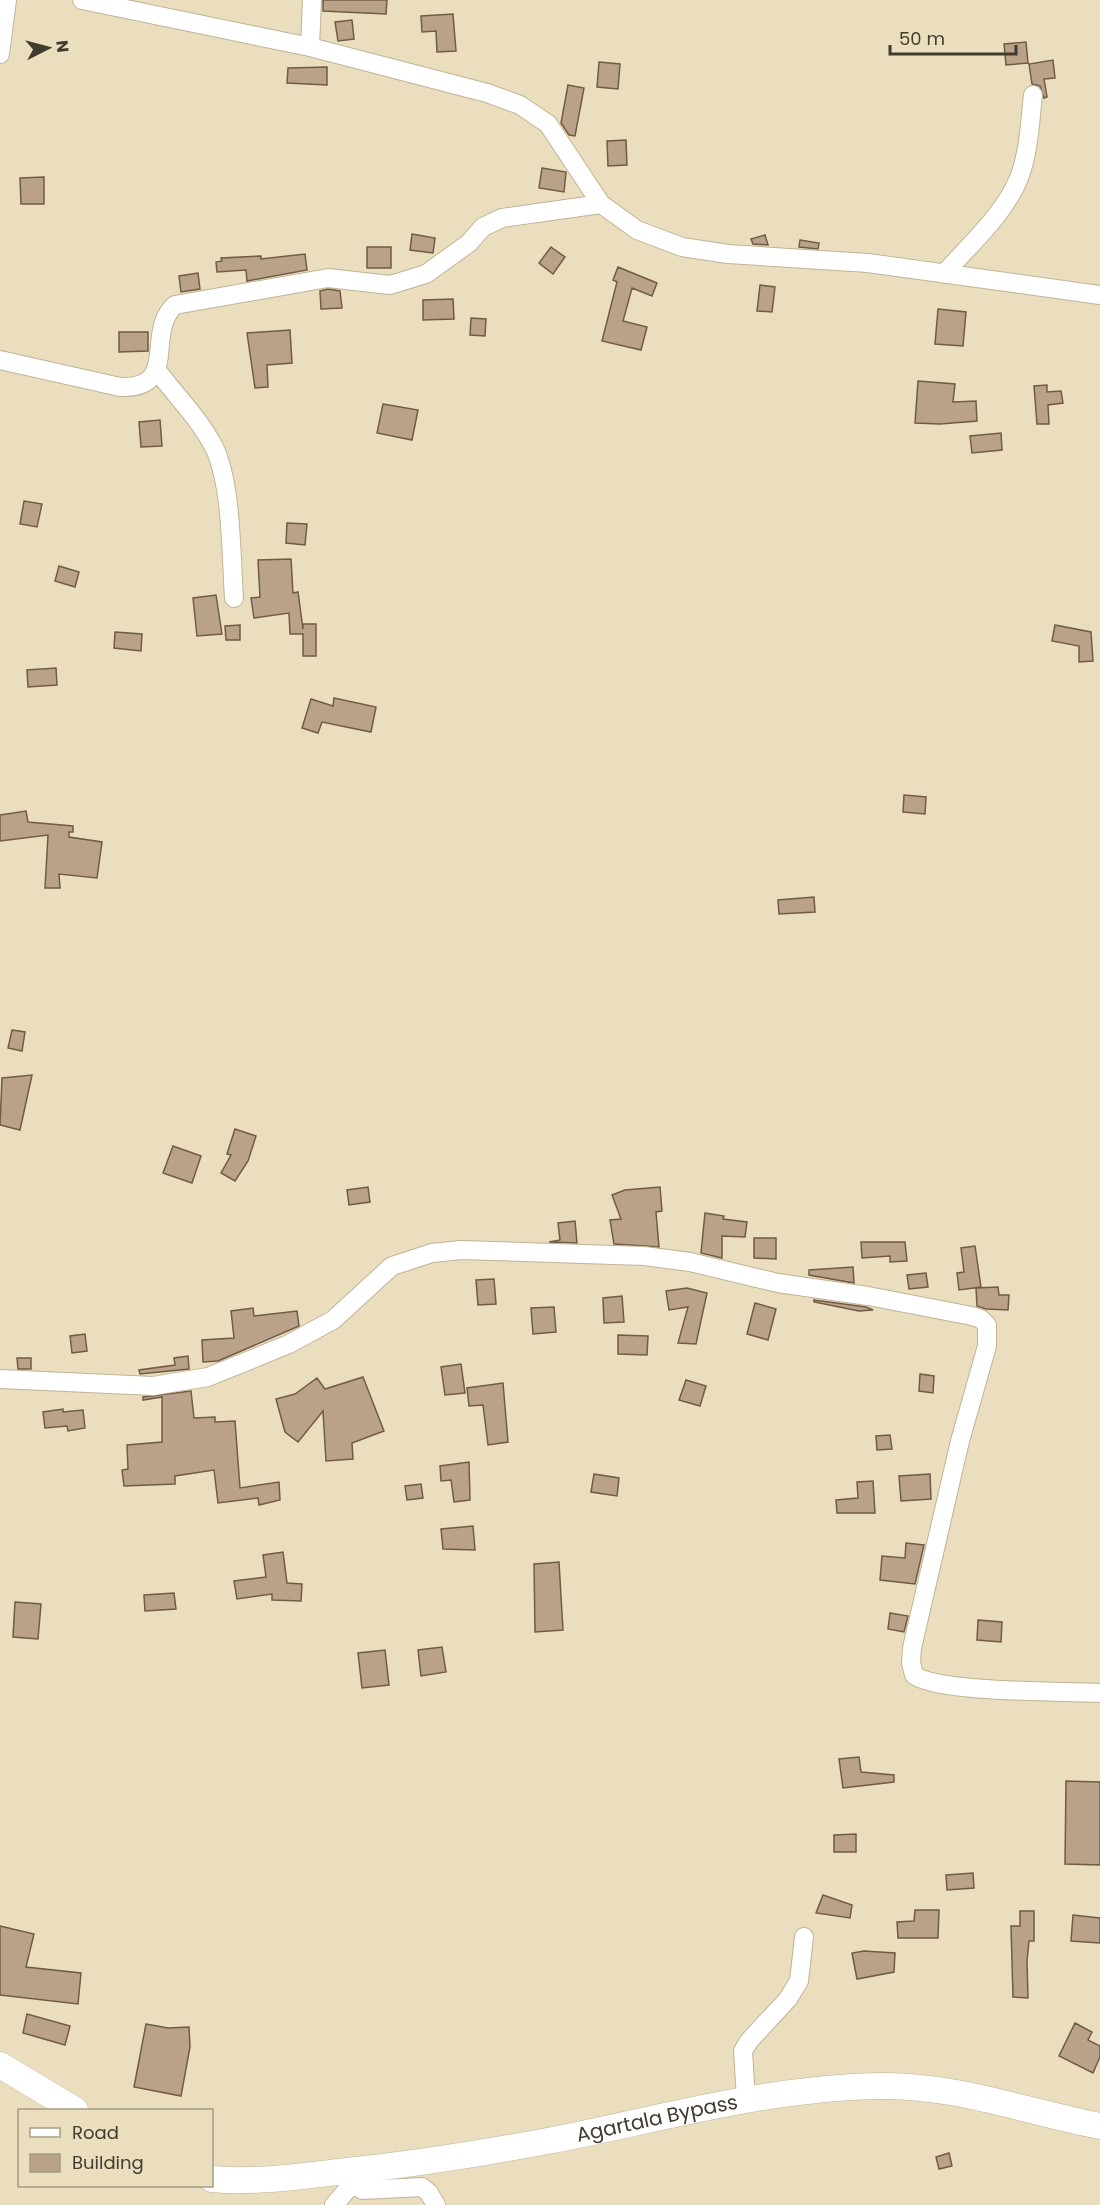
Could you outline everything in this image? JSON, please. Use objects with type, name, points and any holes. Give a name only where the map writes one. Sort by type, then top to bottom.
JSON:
[{"type":"highway","points":[[0,2065],[73,2109]]},
{"type":"highway","points":[[0,2083],[43,2109]]},
{"type":"highway","name":"Agartala Bypass","points":[[213,2179],[354,2176],[552,2140],[746,2099],[834,2088],[880,2086],[918,2088],[963,2095],[1100,2126]]},
{"type":"street","points":[[0,54],[7,0]]},
{"type":"street","points":[[82,0],[310,47],[487,93],[520,105],[548,124],[601,204],[637,230],[682,247],[728,254],[868,263],[1100,295]]},
{"type":"street","points":[[310,47],[312,0]]},
{"type":"street","points":[[944,274],[1004,205],[1019,178],[1027,150],[1033,95]]},
{"type":"street","points":[[0,360],[120,387],[138,388],[149,381],[156,369],[160,357],[161,326],[166,313],[175,305],[328,278],[390,285],[426,274],[469,243],[483,227],[502,218],[601,204]]},
{"type":"street","points":[[156,369],[196,418],[218,459],[225,492],[234,598]]},
{"type":"street","points":[[0,1379],[153,1386],[208,1377],[289,1344],[333,1320],[392,1266],[432,1253],[461,1250],[656,1257],[690,1262],[778,1284],[868,1296],[981,1318],[987,1325],[987,1346],[960,1441],[915,1636],[911,1663],[914,1675],[923,1682],[975,1688],[1100,1693]]},
{"type":"street","points":[[746,2099],[743,2051],[749,2041],[788,1999],[799,1981],[804,1937]]},
{"type":"street","points":[[334,2205],[354,2176],[362,2190],[368,2192],[422,2187],[429,2193],[436,2205]]},
{"type":"building","points":[[323,0],[387,0],[386,14],[323,11]]},
{"type":"building","points":[[453,14],[456,51],[437,52],[436,31],[422,32],[421,16]]},
{"type":"building","points":[[352,20],[354,39],[338,41],[335,22]]},
{"type":"building","points":[[1026,42],[1028,63],[1006,65],[1004,44]]},
{"type":"building","points":[[1053,60],[1055,78],[1044,79],[1047,97],[1044,98],[1040,86],[1032,84],[1029,64]]},
{"type":"building","points":[[599,62],[620,64],[618,89],[597,87]]},
{"type":"building","points":[[327,67],[327,85],[287,83],[288,68]]},
{"type":"building","points":[[568,85],[584,88],[575,136],[569,135],[561,123]]},
{"type":"building","points":[[626,140],[627,165],[608,166],[607,141]]},
{"type":"building","points":[[542,168],[566,172],[564,192],[539,188]]},
{"type":"building","points":[[44,177],[44,204],[21,204],[20,178]]},
{"type":"building","points":[[412,234],[435,238],[433,253],[410,250]]},
{"type":"building","points":[[765,235],[768,245],[753,244],[751,239]]},
{"type":"building","points":[[800,240],[819,243],[818,249],[799,247]]},
{"type":"building","points":[[367,247],[391,247],[391,268],[367,268]]},
{"type":"building","points":[[551,247],[565,257],[553,274],[539,263]]},
{"type":"building","points":[[305,254],[307,270],[247,281],[246,270],[217,272],[216,262],[222,261],[221,258],[261,256],[261,259]]},
{"type":"building","points":[[618,267],[657,283],[652,296],[632,288],[623,321],[647,327],[641,350],[602,341],[617,282],[613,280]]},
{"type":"building","points":[[198,273],[200,289],[181,292],[179,276]]},
{"type":"building","points":[[760,285],[775,287],[772,312],[757,311]]},
{"type":"building","points":[[328,289],[340,291],[342,308],[321,309],[320,291]]},
{"type":"building","points":[[453,299],[454,319],[423,320],[423,300]]},
{"type":"building","points":[[938,309],[966,312],[963,346],[935,344]]},
{"type":"building","points":[[471,318],[486,319],[485,336],[470,335]]},
{"type":"building","points":[[290,330],[292,363],[267,365],[268,387],[255,388],[247,333]]},
{"type":"building","points":[[119,332],[148,332],[148,351],[119,352]]},
{"type":"building","points":[[918,381],[955,384],[953,402],[976,401],[977,421],[940,424],[915,423]]},
{"type":"building","points":[[1047,385],[1047,392],[1061,391],[1063,403],[1048,405],[1049,424],[1037,424],[1034,386]]},
{"type":"building","points":[[383,404],[418,410],[412,440],[377,433]]},
{"type":"building","points":[[160,420],[162,446],[141,447],[139,422]]},
{"type":"building","points":[[1001,433],[1002,450],[972,453],[970,436]]},
{"type":"building","points":[[24,501],[42,504],[37,527],[20,524]]},
{"type":"building","points":[[287,523],[307,524],[305,545],[286,543]]},
{"type":"building","points":[[291,559],[293,593],[298,592],[303,629],[303,624],[316,624],[316,656],[303,656],[303,634],[290,634],[289,613],[254,618],[251,598],[260,597],[258,560]]},
{"type":"building","points":[[59,566],[79,572],[75,587],[55,581]]},
{"type":"building","points":[[216,595],[222,634],[197,636],[193,598]]},
{"type":"building","points":[[240,625],[240,640],[226,640],[225,626]]},
{"type":"building","points":[[1055,625],[1091,632],[1093,661],[1079,662],[1079,646],[1052,641]]},
{"type":"building","points":[[115,632],[142,634],[141,651],[114,648]]},
{"type":"building","points":[[56,668],[57,685],[28,687],[27,670]]},
{"type":"building","points":[[334,698],[376,707],[371,732],[322,722],[318,733],[302,728],[311,699],[333,706]]},
{"type":"building","points":[[904,795],[926,797],[925,814],[903,812]]},
{"type":"building","points":[[26,811],[28,822],[73,826],[73,832],[69,832],[69,837],[102,842],[97,878],[59,874],[60,888],[45,888],[48,835],[0,841],[0,815]]},
{"type":"building","points":[[814,897],[815,912],[779,914],[778,900]]},
{"type":"building","points":[[12,1030],[25,1032],[22,1051],[8,1048]]},
{"type":"building","points":[[32,1075],[20,1130],[0,1125],[2,1078]]},
{"type":"building","points":[[235,1129],[256,1136],[248,1161],[235,1181],[221,1173],[231,1155],[227,1154]]},
{"type":"building","points":[[173,1146],[201,1156],[192,1183],[163,1173]]},
{"type":"building","points":[[368,1187],[370,1202],[349,1205],[347,1190]]},
{"type":"building","points":[[660,1187],[662,1211],[656,1212],[659,1247],[614,1244],[610,1220],[621,1219],[612,1195],[625,1190]]},
{"type":"building","points":[[705,1213],[724,1216],[723,1219],[747,1222],[745,1237],[722,1236],[722,1258],[701,1253]]},
{"type":"building","points":[[575,1221],[577,1243],[549,1242],[560,1240],[558,1223]]},
{"type":"building","points":[[754,1238],[776,1238],[776,1259],[754,1258]]},
{"type":"building","points":[[861,1242],[905,1242],[907,1261],[890,1262],[890,1256],[862,1258]]},
{"type":"building","points":[[975,1246],[981,1287],[959,1290],[957,1273],[964,1272],[961,1248]]},
{"type":"building","points":[[853,1267],[854,1283],[809,1275],[809,1270]]},
{"type":"building","points":[[926,1273],[928,1287],[909,1289],[907,1275]]},
{"type":"building","points":[[494,1279],[496,1304],[478,1305],[476,1280]]},
{"type":"building","points":[[998,1287],[999,1295],[1009,1295],[1008,1310],[986,1309],[977,1306],[976,1288]]},
{"type":"building","points":[[687,1288],[707,1293],[696,1344],[678,1343],[688,1307],[669,1310],[666,1291]]},
{"type":"building","points":[[622,1296],[624,1322],[604,1323],[603,1298]]},
{"type":"building","points":[[814,1300],[873,1310],[859,1311],[814,1302]]},
{"type":"building","points":[[755,1303],[776,1309],[768,1340],[747,1334]]},
{"type":"building","points":[[554,1307],[556,1332],[533,1334],[531,1308]]},
{"type":"building","points":[[253,1308],[254,1316],[297,1311],[299,1326],[218,1361],[203,1362],[202,1340],[234,1338],[231,1311]]},
{"type":"building","points":[[85,1334],[87,1351],[72,1353],[70,1336]]},
{"type":"building","points":[[618,1335],[648,1336],[647,1355],[618,1354]]},
{"type":"building","points":[[188,1356],[189,1369],[140,1374],[139,1370],[175,1365],[174,1358]]},
{"type":"building","points":[[17,1358],[31,1358],[31,1369],[18,1369]]},
{"type":"building","points":[[461,1364],[465,1393],[445,1395],[441,1367]]},
{"type":"building","points":[[920,1374],[934,1376],[933,1393],[919,1391]]},
{"type":"building","points":[[363,1377],[384,1431],[352,1443],[353,1459],[326,1461],[323,1411],[298,1442],[285,1432],[276,1399],[295,1394],[317,1378],[325,1389]]},
{"type":"building","points":[[686,1380],[706,1386],[700,1406],[679,1400]]},
{"type":"building","points":[[503,1383],[508,1442],[488,1445],[483,1405],[469,1406],[467,1388]]},
{"type":"building","points":[[191,1391],[194,1418],[215,1417],[215,1422],[235,1421],[240,1488],[279,1482],[280,1500],[259,1505],[258,1498],[218,1503],[214,1470],[175,1476],[175,1484],[124,1486],[122,1470],[128,1469],[127,1445],[162,1442],[162,1397],[143,1400],[143,1397]]},
{"type":"building","points":[[63,1409],[63,1412],[83,1410],[85,1428],[68,1431],[67,1426],[45,1428],[43,1412]]},
{"type":"building","points":[[890,1435],[892,1449],[877,1450],[876,1436]]},
{"type":"building","points":[[469,1462],[470,1500],[454,1502],[451,1480],[441,1481],[440,1466]]},
{"type":"building","points":[[594,1474],[619,1478],[617,1496],[591,1492]]},
{"type":"building","points":[[930,1474],[931,1499],[901,1501],[899,1476]]},
{"type":"building","points":[[873,1481],[875,1513],[837,1513],[836,1500],[858,1498],[857,1482]]},
{"type":"building","points":[[421,1484],[423,1498],[407,1500],[405,1486]]},
{"type":"building","points":[[473,1526],[475,1550],[443,1549],[441,1529]]},
{"type":"building","points":[[906,1543],[924,1545],[915,1584],[880,1580],[882,1556],[905,1558]]},
{"type":"building","points":[[283,1552],[287,1583],[302,1584],[301,1601],[272,1600],[272,1594],[237,1599],[234,1581],[266,1577],[263,1555]]},
{"type":"building","points":[[559,1562],[563,1630],[535,1632],[534,1564]]},
{"type":"building","points":[[174,1593],[176,1609],[145,1611],[144,1595]]},
{"type":"building","points":[[15,1602],[41,1604],[38,1639],[13,1637]]},
{"type":"building","points":[[890,1613],[908,1616],[904,1632],[888,1629]]},
{"type":"building","points":[[978,1620],[1002,1622],[1001,1642],[977,1640]]},
{"type":"building","points":[[442,1647],[446,1672],[421,1676],[418,1650]]},
{"type":"building","points":[[385,1650],[389,1685],[362,1688],[358,1653]]},
{"type":"building","points":[[859,1757],[861,1772],[894,1775],[894,1782],[843,1788],[839,1759]]},
{"type":"building","points":[[1066,1781],[1100,1782],[1100,1865],[1065,1864]]},
{"type":"building","points":[[856,1834],[856,1852],[834,1852],[834,1835]]},
{"type":"building","points":[[973,1873],[974,1888],[947,1890],[946,1875]]},
{"type":"building","points":[[823,1895],[852,1905],[850,1918],[816,1913]]},
{"type":"building","points":[[915,1910],[939,1910],[938,1938],[898,1938],[897,1922],[914,1921]]},
{"type":"building","points":[[1020,1911],[1034,1911],[1034,1941],[1029,1941],[1027,1961],[1028,1998],[1013,1997],[1011,1926],[1020,1926]]},
{"type":"building","points":[[1073,1915],[1100,1918],[1100,1943],[1071,1941]]},
{"type":"building","points":[[0,1926],[34,1934],[26,1967],[81,1973],[78,2004],[0,1995]]},
{"type":"building","points":[[864,1951],[895,1953],[894,1972],[857,1979],[852,1953]]},
{"type":"building","points":[[27,2014],[70,2026],[65,2045],[23,2033]]},
{"type":"building","points":[[1075,2023],[1092,2032],[1088,2040],[1100,2046],[1100,2057],[1093,2073],[1059,2056]]},
{"type":"building","points":[[146,2024],[168,2028],[189,2027],[190,2047],[181,2096],[134,2087]]},
{"type":"building","points":[[949,2153],[952,2166],[939,2169],[936,2157]]}]
